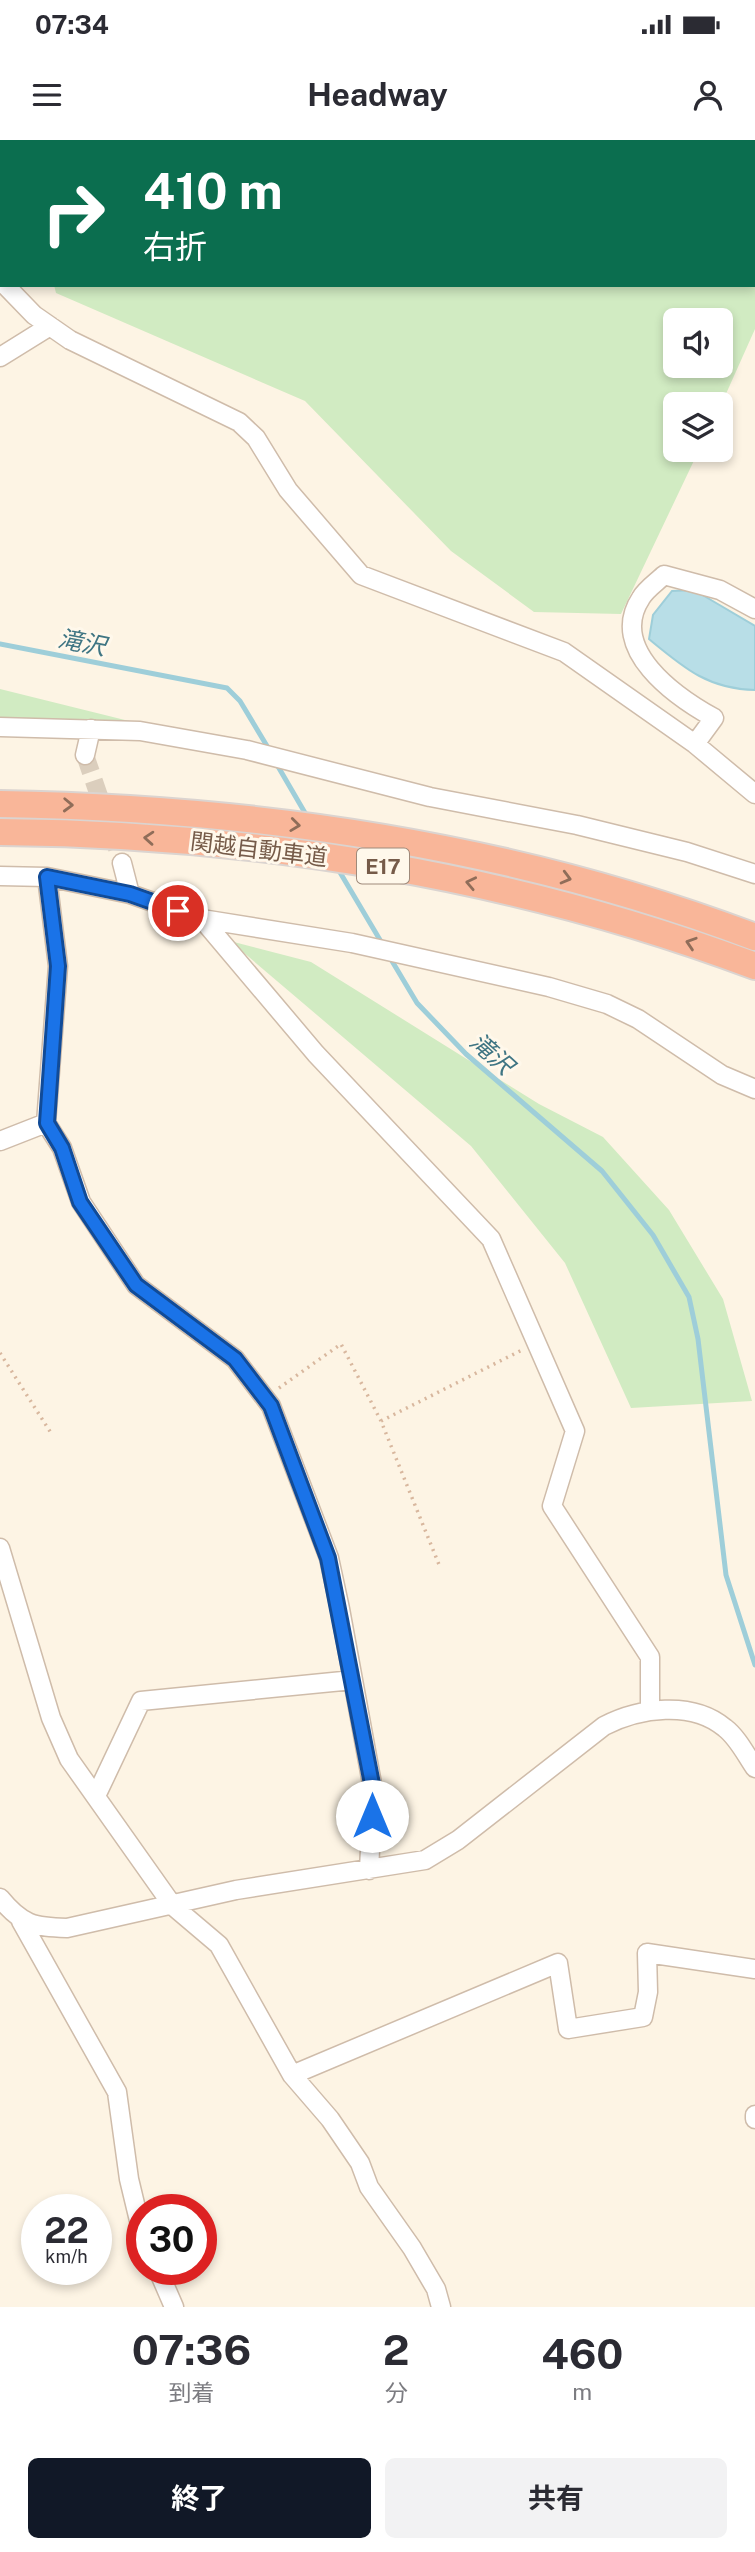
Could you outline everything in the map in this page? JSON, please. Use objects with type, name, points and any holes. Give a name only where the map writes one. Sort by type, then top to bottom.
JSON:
[{"type":"highway","name":"関越自動車道","points":[[0,804],[177,813],[403,840],[514,864],[623,893],[755,937]]},
{"type":"highway","name":"関越自動車道","points":[[0,832],[69,832],[179,840],[401,869],[509,891],[614,919],[755,966]]},
{"type":"street","points":[[7,287],[34,315],[70,340],[239,422],[256,438],[288,490],[361,575],[564,652],[695,744],[755,793]]},
{"type":"street","points":[[0,357],[50,326]]},
{"type":"street","points":[[695,744],[714,718],[685,702],[648,667],[632,634],[633,614],[641,597],[664,575],[720,590],[755,609]]},
{"type":"street","points":[[0,727],[140,731],[247,750],[430,797],[638,840],[755,874]]},
{"type":"street","points":[[85,755],[91,729]]},
{"type":"street","points":[[122,863],[130,894]]},
{"type":"street","points":[[0,876],[47,877],[130,894],[202,919],[352,943],[549,987],[607,1004],[638,1019],[722,1075],[755,1089]]},
{"type":"street","points":[[47,877],[58,966],[47,1123],[62,1148],[80,1202],[136,1285],[235,1359],[271,1406],[328,1558],[373,1789],[369,1870]]},
{"type":"street","points":[[202,919],[316,1054],[491,1239],[575,1430],[552,1506],[650,1657],[650,1710]]},
{"type":"street","points":[[0,1141],[47,1123]]},
{"type":"street","points":[[0,1548],[51,1718],[69,1759],[173,1906],[219,1945],[292,2075],[330,2119],[360,2163],[369,2187],[436,2289],[441,2307]]},
{"type":"street","points":[[96,1796],[141,1700],[353,1680]]},
{"type":"street","points":[[22,1922],[43,1928],[67,1928],[236,1890],[425,1860],[442,1851],[604,1726],[626,1715],[650,1710],[693,1713],[709,1718],[726,1728],[755,1768]]},
{"type":"street","points":[[0,1898],[22,1922],[117,2092],[133,2194]]},
{"type":"street","points":[[292,2075],[558,1963],[568,2029],[643,2017],[648,1992],[647,1953],[755,1969]]},
{"type":"street","points":[[164,2285],[174,2307]]},
{"type":"path","points":[[381,1422],[537,1343]]},
{"type":"path","points":[[265,1398],[341,1344],[381,1422],[440,1566]]},
{"type":"path","points":[[0,1353],[51,1433]]},
{"type":"green space","points":[[54,287],[755,287],[755,329],[727,392],[663,392],[663,462],[693,462],[621,614],[534,612],[451,551],[305,401],[56,293]]},
{"type":"green space","points":[[0,689],[133,722],[0,728]]},
{"type":"green space","points":[[230,941],[311,962],[539,1104],[603,1137],[669,1210],[723,1299],[752,1401],[631,1408],[565,1263],[471,1146]]},
{"type":"water","points":[[694,590],[755,626],[755,690],[738,689],[710,681],[686,668],[649,639],[653,615],[672,591]]},
{"type":"waterway","name":"滝沢","points":[[0,644],[227,688],[240,701],[270,751]]},
{"type":"waterway","name":"滝沢","points":[[276,763],[308,818]]},
{"type":"waterway","name":"滝沢","points":[[338,869],[383,945]]},
{"type":"waterway","name":"滝沢","points":[[389,956],[417,1003],[466,1054],[602,1171],[653,1235],[689,1297],[698,1339],[726,1575],[755,1665]]},
{"type":"tunnel","points":[[85,755],[122,863]]},
{"type":"route","points":[[178,911],[130,894],[47,877],[58,966],[47,1123],[62,1148],[80,1202],[136,1285],[235,1359],[271,1406],[328,1558],[373,1789],[372,1816]]}]
